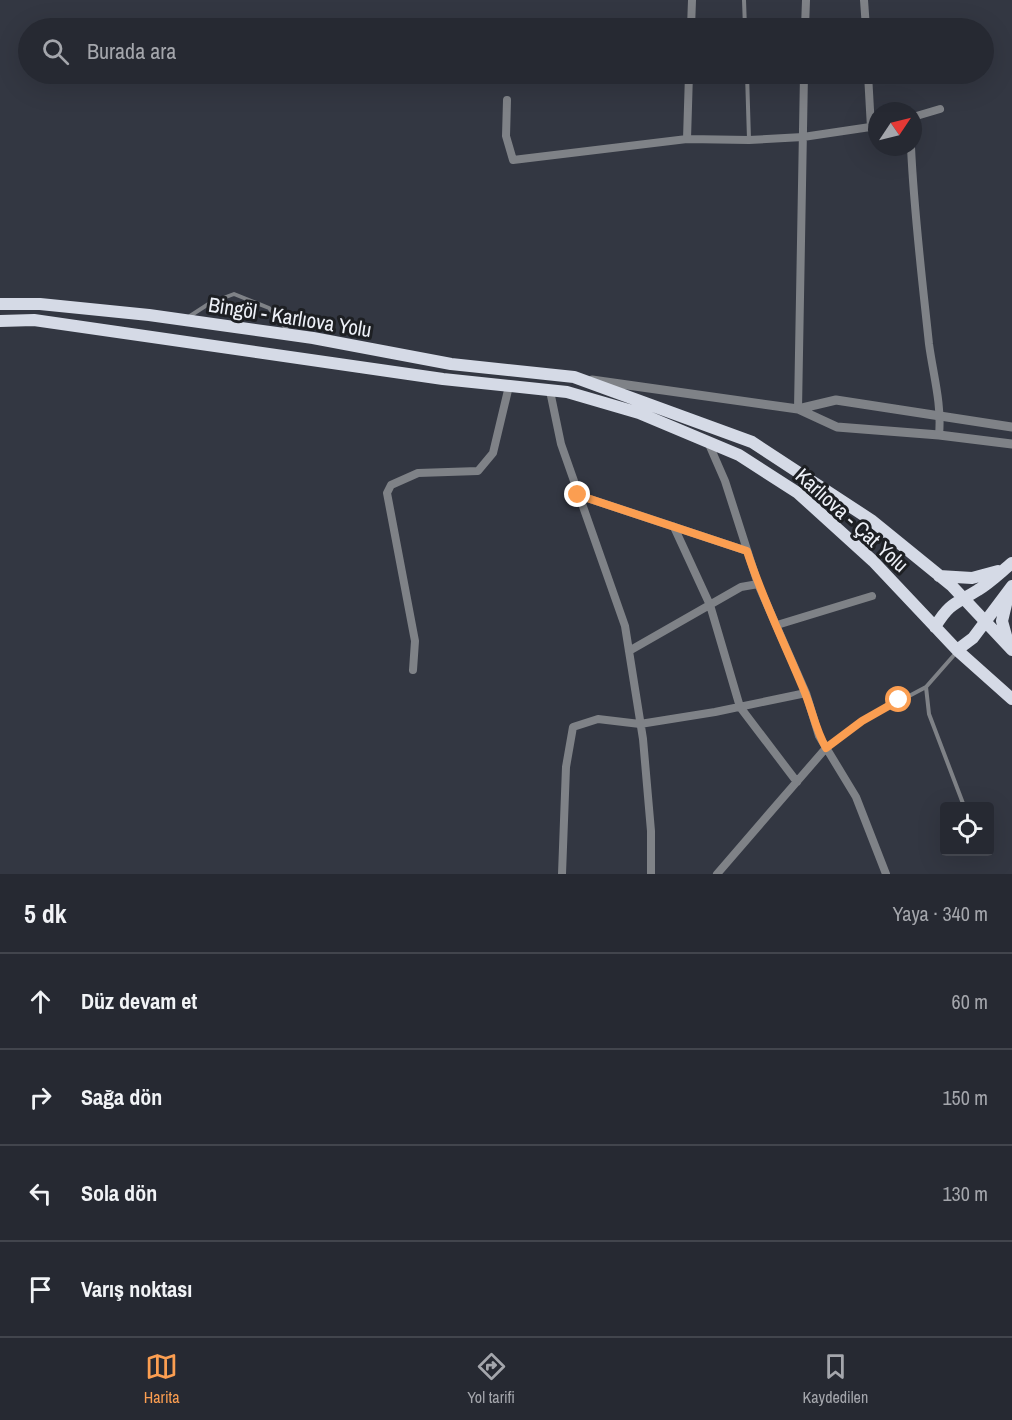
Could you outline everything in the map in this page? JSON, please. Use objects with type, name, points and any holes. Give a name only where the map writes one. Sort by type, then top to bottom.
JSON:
[{"type":"highway","name":"Bingöl - Karlıova Yolu","points":[[0,304],[40,304],[184,320],[291,335],[451,364],[574,377]]},
{"type":"highway","name":"Bingöl - Karlıova Yolu","points":[[0,321],[34,320],[443,379],[567,392]]},
{"type":"highway","name":"Karlıova - Çat Yolu","points":[[574,377],[752,442],[871,520],[962,597],[1011,649]]},
{"type":"highway","name":"Karlıova - Çat Yolu","points":[[567,392],[639,413],[740,454],[798,493],[873,561],[957,650],[1012,699]]},
{"type":"highway","points":[[939,576],[972,578],[1009,566]]},
{"type":"highway","points":[[935,627],[945,611],[1009,566]]},
{"type":"highway","points":[[957,650],[973,638],[1011,588]]},
{"type":"highway","points":[[1011,588],[1002,621],[1011,649]]},
{"type":"street","points":[[691,18],[692,0]]},
{"type":"street","points":[[805,18],[806,0]]},
{"type":"street","points":[[864,0],[865,18]]},
{"type":"street","points":[[687,139],[689,84]]},
{"type":"street","points":[[798,409],[804,84]]},
{"type":"street","points":[[869,84],[871,102]]},
{"type":"street","points":[[507,100],[506,136],[513,160],[687,139],[803,138],[868,128]]},
{"type":"street","points":[[922,114],[940,109]]},
{"type":"street","points":[[911,156],[914,208],[930,348],[941,417],[939,435]]},
{"type":"street","points":[[574,377],[798,409],[837,426],[1012,444]]},
{"type":"street","points":[[413,669],[415,641],[387,493],[391,485],[418,473],[478,471],[493,453],[509,386]]},
{"type":"street","points":[[550,391],[561,444],[625,626],[643,739],[651,831],[651,874]]},
{"type":"street","points":[[798,409],[836,400],[1012,427]]},
{"type":"street","points":[[708,442],[725,481],[758,584],[806,693],[819,736],[856,797],[886,874]]},
{"type":"street","points":[[578,495],[747,551]]},
{"type":"street","points":[[674,527],[710,605],[740,707],[797,782]]},
{"type":"street","points":[[629,651],[741,587],[758,584]]},
{"type":"street","points":[[777,625],[872,596]]},
{"type":"street","points":[[562,874],[566,767],[573,728],[598,719],[640,724],[806,693]]},
{"type":"street","points":[[717,874],[826,748]]},
{"type":"lane","points":[[744,0],[745,18]]},
{"type":"lane","points":[[747,84],[749,140]]},
{"type":"lane","points":[[184,320],[210,303],[234,294],[269,308],[291,335]]},
{"type":"lane","points":[[826,748],[862,721],[926,687],[952,660],[957,650]]},
{"type":"lane","points":[[926,687],[929,714],[962,802]]},
{"type":"route","points":[[578,495],[747,551],[758,584],[806,693],[819,736],[826,748],[862,721],[899,700]]}]
